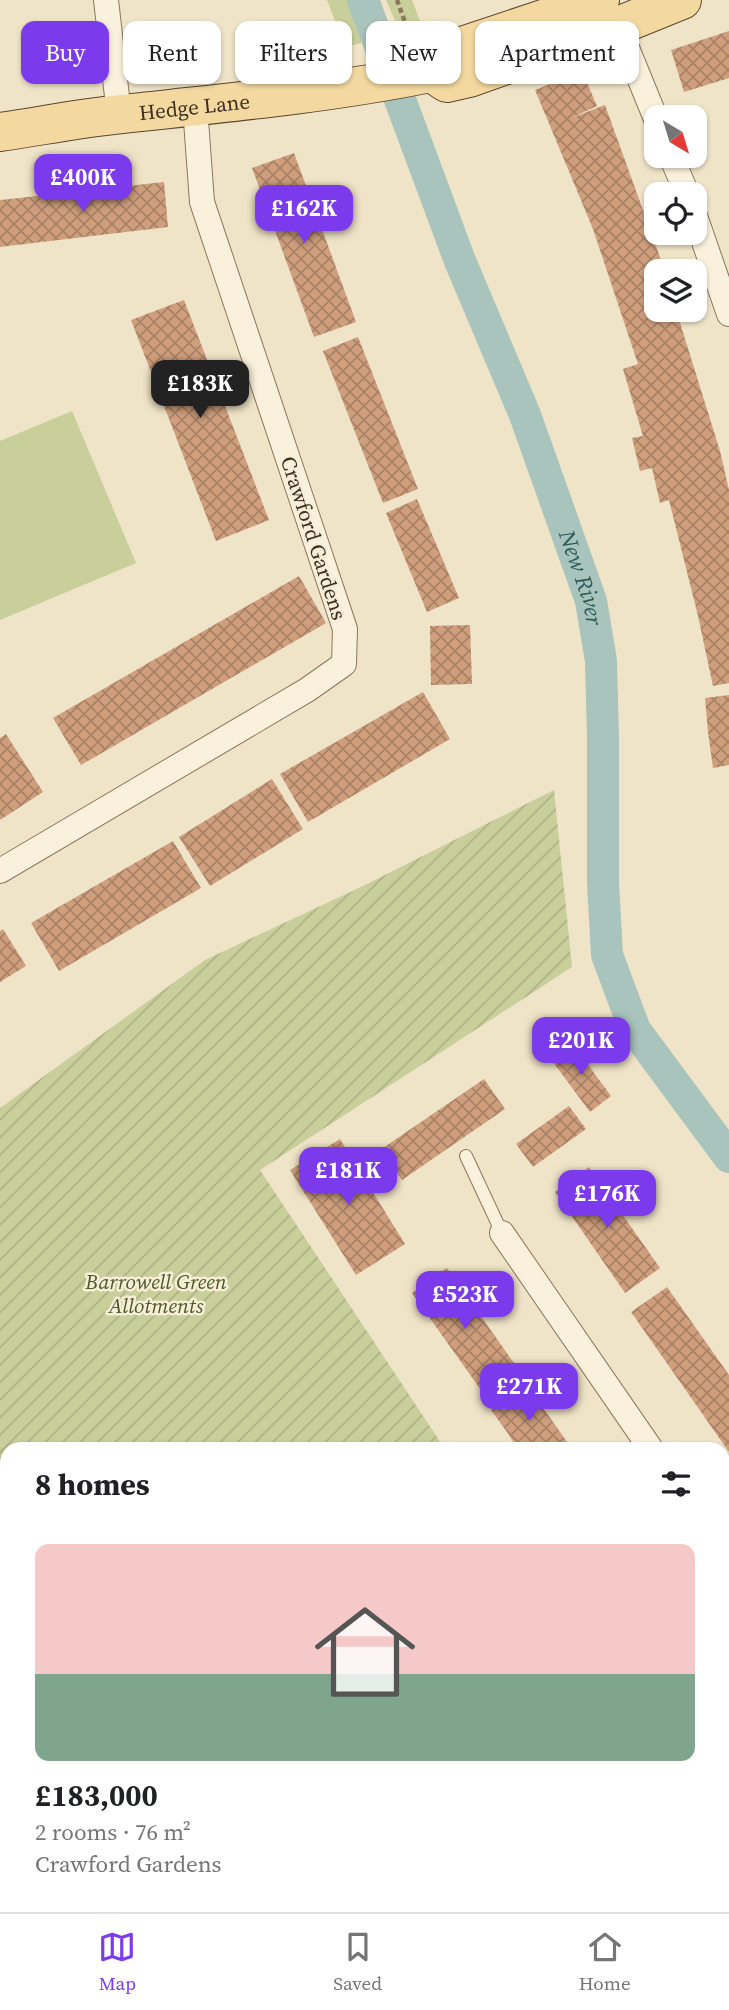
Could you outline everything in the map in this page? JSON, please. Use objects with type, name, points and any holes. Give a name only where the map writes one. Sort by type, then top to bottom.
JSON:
[{"type":"main road","name":"Hedge Lane","points":[[461,80],[609,13],[682,0]]},
{"type":"main road","name":"Hedge Lane","points":[[0,132],[119,114],[370,84]]},
{"type":"street","points":[[106,0],[119,114]]},
{"type":"street","points":[[609,13],[650,105]]},
{"type":"street","name":"Crawford Gardens","points":[[0,872],[307,690],[345,664],[345,629],[202,202],[195,107]]},
{"type":"street","points":[[705,245],[729,314]]},
{"type":"street","points":[[502,1233],[646,1442]]},
{"type":"lane","points":[[466,1156],[502,1233]]},
{"type":"path","points":[[397,0],[406,21]]},
{"type":"green space","points":[[327,0],[347,0],[362,43],[352,45],[352,21],[335,21]]},
{"type":"green space","points":[[386,0],[412,0],[420,21],[395,21]]},
{"type":"green space","points":[[72,411],[136,563],[0,620],[0,441]]},
{"type":"green space","name":"Barrowell Green Allotments","points":[[554,790],[572,967],[260,1170],[440,1442],[0,1442],[0,1108],[205,960],[363,886]]},
{"type":"building","points":[[729,31],[729,78],[684,92],[671,50]]},
{"type":"building","points":[[550,84],[588,84],[597,106],[571,118],[605,105],[644,213],[644,245],[656,245],[661,259],[644,259],[644,322],[680,322],[720,451],[729,490],[729,683],[713,686],[669,500],[660,503],[652,468],[640,471],[632,438],[643,436],[623,369],[638,364],[593,229],[535,90]]},
{"type":"building","points":[[294,153],[356,322],[314,337],[252,168]]},
{"type":"building","points":[[164,182],[168,227],[0,247],[0,200]]},
{"type":"building","points":[[184,300],[269,520],[216,541],[131,320]]},
{"type":"building","points":[[358,337],[418,489],[383,503],[323,351]]},
{"type":"building","points":[[417,499],[459,598],[427,612],[386,513]]},
{"type":"building","points":[[299,576],[326,623],[81,765],[53,718]]},
{"type":"building","points":[[470,625],[472,684],[431,685],[430,626]]},
{"type":"building","points":[[423,692],[450,739],[308,822],[280,774]]},
{"type":"building","points":[[729,695],[729,765],[713,768],[705,698]]},
{"type":"building","points":[[6,734],[43,792],[0,820],[0,738]]},
{"type":"building","points":[[272,779],[303,829],[210,886],[179,837]]},
{"type":"building","points":[[173,841],[201,888],[59,971],[31,923]]},
{"type":"building","points":[[3,929],[26,966],[0,982],[0,931]]},
{"type":"building","points":[[572,1043],[611,1096],[590,1112],[550,1058]]},
{"type":"building","points":[[484,1079],[505,1109],[402,1180],[380,1150]]},
{"type":"building","points":[[569,1106],[586,1129],[533,1167],[516,1144]]},
{"type":"building","points":[[340,1139],[405,1244],[356,1275],[290,1170]]},
{"type":"building","points":[[589,1167],[660,1268],[625,1293],[555,1192]]},
{"type":"building","points":[[447,1268],[518,1369],[483,1393],[412,1293]]},
{"type":"building","points":[[667,1287],[729,1375],[729,1442],[722,1442],[631,1312]]},
{"type":"building","points":[[527,1385],[567,1442],[513,1442],[491,1410]]},
{"type":"waterway","name":"New River","points":[[363,0],[460,261],[525,415],[591,601],[601,661],[603,883],[607,955],[635,1030],[729,1157]]}]
